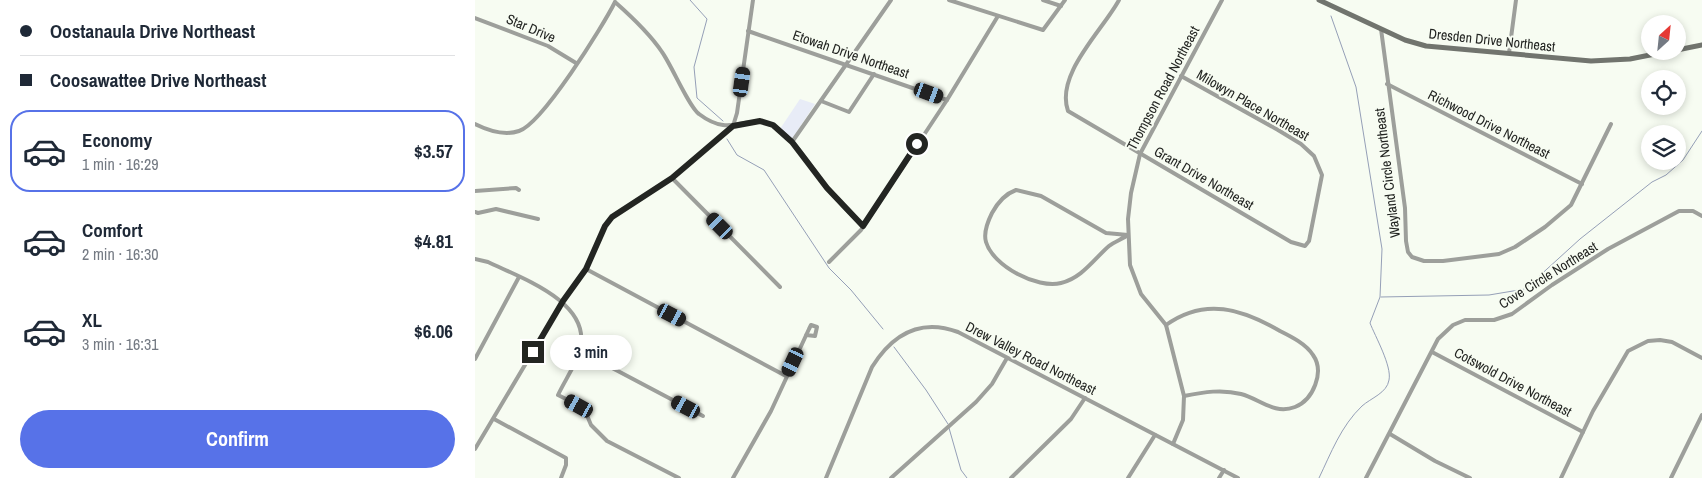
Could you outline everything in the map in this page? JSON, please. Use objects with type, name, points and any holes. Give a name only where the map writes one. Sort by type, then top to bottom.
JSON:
[{"type":"street","points":[[475,449],[563,301],[586,269],[605,226],[612,217],[672,178],[733,126],[737,113],[753,0]]},
{"type":"street","points":[[792,142],[891,0]]},
{"type":"street","points":[[949,0],[1025,26],[1043,30],[1065,0]]},
{"type":"street","points":[[1043,0],[1061,6]]},
{"type":"street","name":"Grant Drive Northeast","points":[[1119,0],[1073,68],[1065,104],[1068,111],[1282,237],[1301,246],[1305,246],[1309,241],[1322,175],[1312,155]]},
{"type":"street","name":"Thompson Road Northeast","points":[[1173,444],[1183,420],[1185,396],[1166,325],[1141,294],[1130,265],[1131,193],[1140,154],[1222,0]]},
{"type":"street","name":"Dresden Drive Northeast","points":[[1319,0],[1405,40],[1426,46],[1591,61],[1641,57]]},
{"type":"street","points":[[1509,53],[1516,0]]},
{"type":"street","points":[[475,124],[487,130],[505,134],[521,131],[534,122],[576,63],[615,1],[663,53],[697,113],[716,124],[733,126],[760,121],[773,125],[792,142],[827,188],[863,226]]},
{"type":"street","points":[[829,262],[863,226],[947,100],[998,16]]},
{"type":"street","name":"Star Drive","points":[[475,18],[548,46],[576,63]]},
{"type":"street","name":"Wayland Circle Northeast","points":[[1381,29],[1405,208],[1406,241],[1408,252],[1412,257],[1424,261],[1443,261],[1499,254],[1515,246],[1558,218],[1571,204],[1611,124]]},
{"type":"street","name":"Etowah Drive Northeast","points":[[748,31],[947,100]]},
{"type":"street","points":[[1686,48],[1702,45]]},
{"type":"street","points":[[821,101],[849,112],[874,74]]},
{"type":"street","name":"Milowyn Place Northeast","points":[[1181,76],[1278,130],[1301,144],[1312,155]]},
{"type":"street","name":"Richwood Drive Northeast","points":[[1387,84],[1581,184]]},
{"type":"street","points":[[672,178],[781,287]]},
{"type":"street","points":[[475,190],[516,188],[519,190]]},
{"type":"street","points":[[1016,190],[1041,196],[1106,233],[1129,235],[1109,246],[1095,262],[1077,276],[1061,283],[1035,282],[1004,265],[991,251],[985,241],[988,220],[996,206],[1008,193],[1016,190]]},
{"type":"street","points":[[475,212],[479,213],[496,209],[538,219]]},
{"type":"street","name":"Cove Circle Northeast","points":[[1366,478],[1432,352],[1444,332],[1453,324],[1465,320],[1494,320],[1512,314],[1552,285],[1609,249],[1679,211],[1693,212],[1702,216]]},
{"type":"street","points":[[475,259],[488,262],[519,276],[563,301],[580,323],[582,336],[580,351],[558,395],[579,406],[586,413],[591,425],[607,441],[679,478]]},
{"type":"street","points":[[586,269],[786,376]]},
{"type":"street","points":[[475,359],[519,276]]},
{"type":"street","points":[[1166,325],[1176,318],[1193,311],[1225,308],[1238,311],[1263,321],[1305,346],[1317,361],[1316,382],[1312,392],[1296,406],[1283,410],[1272,408],[1242,394],[1224,391],[1185,396]]},
{"type":"street","name":"Drew Valley Road Northeast","points":[[826,478],[872,367],[892,341],[918,329],[935,327],[948,328],[1238,478]]},
{"type":"street","points":[[733,478],[771,410],[806,335]]},
{"type":"street","points":[[1561,478],[1623,357],[1636,346],[1648,341],[1660,340],[1672,342],[1702,358]]},
{"type":"street","points":[[580,351],[703,416]]},
{"type":"street","name":"Cotswold Drive Northeast","points":[[1432,352],[1485,378],[1583,432]]},
{"type":"street","points":[[891,478],[976,402],[992,384],[1007,358]]},
{"type":"street","points":[[1011,478],[1071,419],[1085,398]]},
{"type":"street","points":[[1671,478],[1702,415]]},
{"type":"street","points":[[494,419],[566,458],[566,465],[561,478]]},
{"type":"street","points":[[1390,434],[1435,461],[1470,478]]},
{"type":"street","points":[[1128,478],[1155,435]]},
{"type":"street","points":[[1219,478],[1224,470]]},
{"type":"shaded area","points":[[800,99],[815,104],[792,139],[780,129]]},
{"type":"waterway","points":[[690,0],[707,19],[694,67],[697,98],[723,121]]},
{"type":"waterway","points":[[1319,478],[1348,422],[1362,406],[1388,385],[1389,380],[1386,359],[1370,323],[1380,297],[1382,249],[1356,87],[1331,16]]},
{"type":"waterway","points":[[1381,297],[1489,295],[1525,289],[1580,239],[1652,182],[1666,175],[1683,160],[1702,131]]},
{"type":"waterway","points":[[727,139],[737,155],[764,170],[829,268],[851,290],[883,329]]},
{"type":"waterway","points":[[894,347],[926,390],[948,424]]},
{"type":"waterway","points":[[949,428],[961,470],[967,478]]},
{"type":"route","points":[[533,352],[563,301],[586,269],[605,226],[612,217],[672,178],[733,126],[760,121],[773,125],[792,142],[827,188],[863,226],[917,144]]}]
